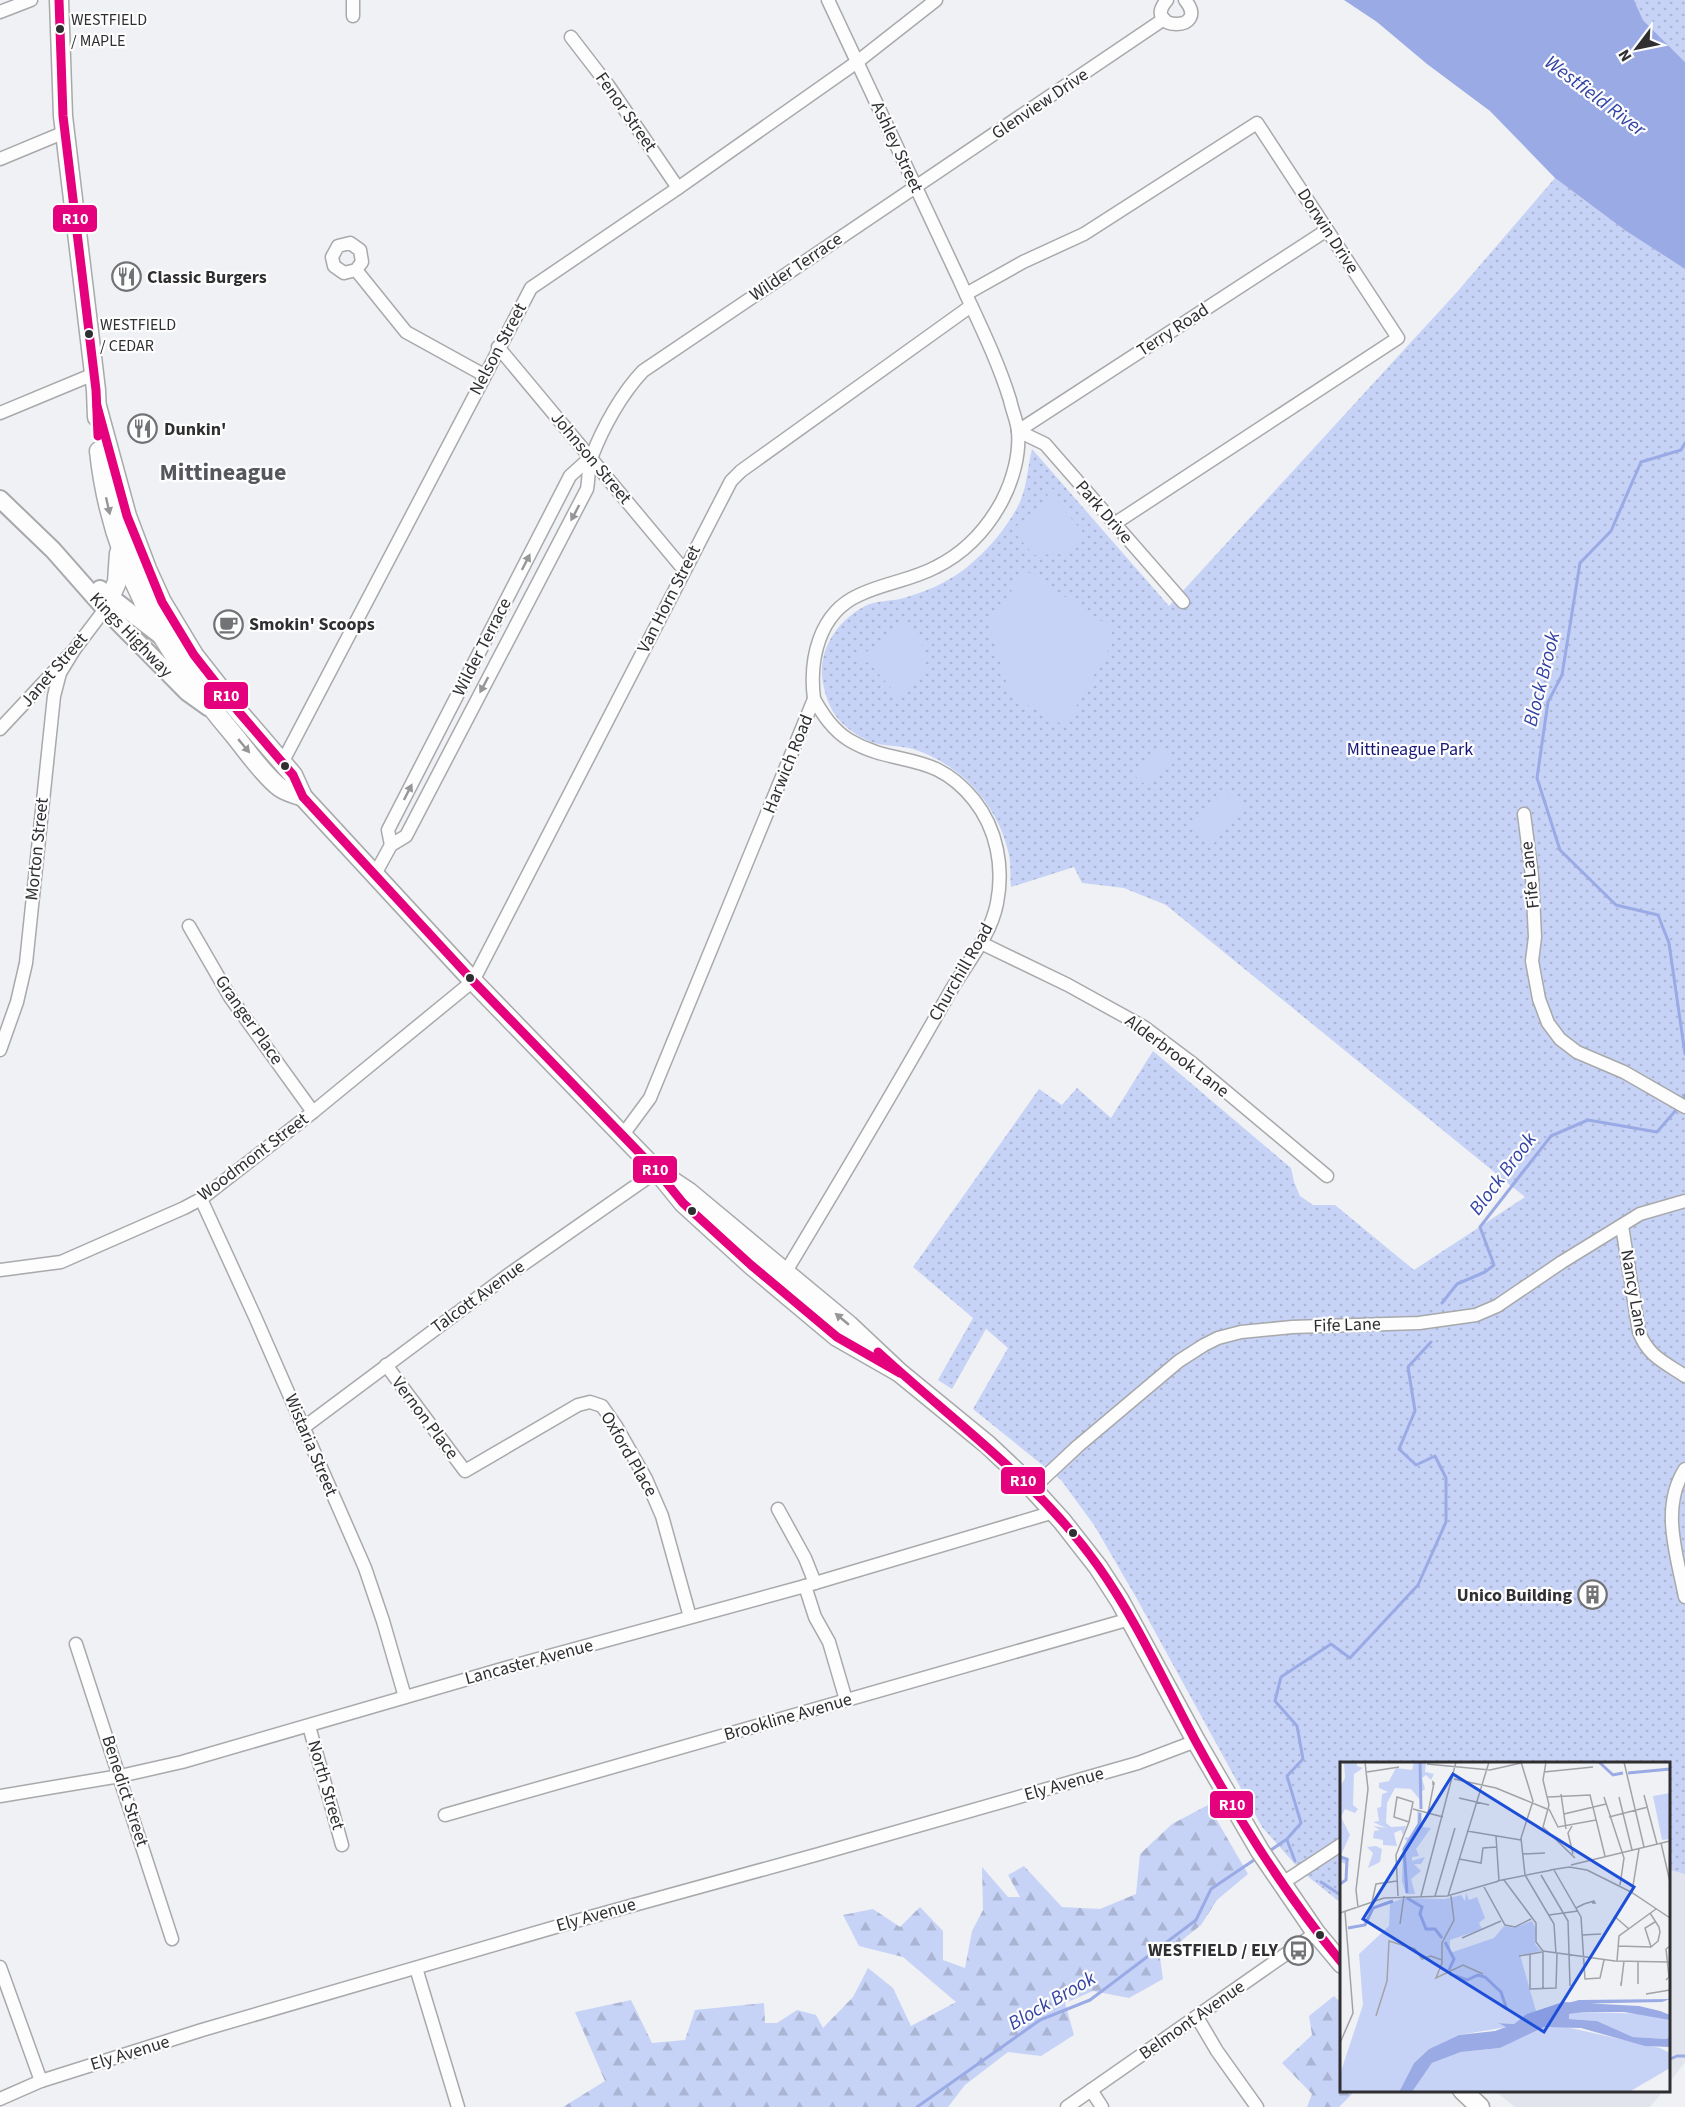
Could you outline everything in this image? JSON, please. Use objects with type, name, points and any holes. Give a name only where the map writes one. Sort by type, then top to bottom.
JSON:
[{"type":"main road","points":[[59,0],[65,132],[94,374],[103,480],[118,539],[135,587],[161,636],[187,677],[279,788],[303,797]]},
{"type":"main road","points":[[97,406],[128,516],[162,602],[190,650],[208,675],[293,775],[303,797],[473,981],[657,1171],[689,1192],[781,1279],[837,1337],[900,1373],[988,1445],[1033,1488],[1098,1567],[1130,1619],[1196,1742],[1262,1856],[1316,1933],[1340,1963]]},
{"type":"main road","name":"Kings Highway","points":[[0,499],[108,603],[188,692],[216,713]]},
{"type":"main road","points":[[108,603],[119,572],[118,539]]},
{"type":"main road","name":"Kings Highway","points":[[108,603],[161,636]]},
{"type":"main road","points":[[1463,2092],[1480,2107]]},
{"type":"street","points":[[0,12],[31,0]]},
{"type":"street","points":[[353,0],[353,16]]},
{"type":"street","name":"Ashley Street","points":[[828,0],[966,294]]},
{"type":"street","name":"Nelson Street","points":[[282,763],[498,347],[531,288],[857,62],[936,0]]},
{"type":"street","points":[[1164,19],[1162,9],[1167,0]]},
{"type":"street","name":"Glenview Drive","points":[[916,188],[1164,19],[1175,26],[1185,22],[1191,11],[1185,0]]},
{"type":"street","name":"Fenor Street","points":[[571,37],[614,94],[678,188]]},
{"type":"street","name":"Dorwin Drive","points":[[966,294],[1014,266],[1084,234],[1257,123],[1398,338],[1114,524]]},
{"type":"street","points":[[0,159],[65,132]]},
{"type":"street","name":"Wilder Terrace","points":[[374,876],[391,845],[406,836],[587,489],[591,458],[626,389],[643,371],[916,188]]},
{"type":"street","name":"Terry Road","points":[[1018,430],[1327,230]]},
{"type":"street","points":[[356,270],[406,332],[484,375]]},
{"type":"street","name":"Harwich Road","points":[[622,1136],[650,1098],[814,699],[812,680],[814,656],[820,636],[831,616],[845,603],[861,594],[913,577],[938,566],[957,554],[993,517],[1011,479],[1018,430],[999,368],[966,294]]},
{"type":"street","name":"Van Horn Street","points":[[473,981],[727,486],[737,474],[971,306]]},
{"type":"street","name":"Johnson Street","points":[[498,347],[684,570]]},
{"type":"street","points":[[0,413],[94,374]]},
{"type":"street","name":"Park Drive","points":[[1018,430],[1045,444],[1183,602]]},
{"type":"street","name":"Wilder Terrace","points":[[391,845],[388,830],[570,476],[591,458]]},
{"type":"street","points":[[508,596],[526,605]]},
{"type":"street","name":"Janet Street","points":[[0,729],[74,650],[108,603]]},
{"type":"street","name":"Morton Street","points":[[0,1050],[17,1002],[26,963],[54,696],[60,673],[74,650]]},
{"type":"street","name":"Churchill Road","points":[[781,1279],[887,1103],[957,978],[981,943],[993,916],[999,884],[997,846],[985,815],[968,794],[943,771],[921,762],[885,754],[849,740],[834,728],[814,699]]},
{"type":"street","points":[[446,716],[463,726]]},
{"type":"street","name":"Fife Lane","points":[[1524,814],[1533,895],[1535,937],[1532,961],[1539,999],[1548,1023],[1560,1039],[1577,1052],[1624,1072],[1685,1107]]},
{"type":"street","name":"Granger Place","points":[[189,926],[230,997],[313,1112]]},
{"type":"street","name":"Alderbrook Lane","points":[[981,943],[1068,985],[1144,1027],[1192,1063],[1327,1176]]},
{"type":"street","name":"Woodmont Street","points":[[0,1270],[61,1262],[184,1208],[201,1198],[313,1112],[473,981]]},
{"type":"street","name":"Talcott Avenue","points":[[303,1428],[508,1275],[657,1171]]},
{"type":"street","name":"Wistaria Street","points":[[201,1198],[365,1568],[405,1697]]},
{"type":"street","name":"Fife Lane","points":[[1033,1488],[1078,1446],[1179,1361],[1218,1338],[1241,1332],[1346,1324],[1419,1323],[1476,1315],[1497,1306],[1640,1214],[1685,1201]]},
{"type":"street","name":"Nancy Lane","points":[[1622,1226],[1643,1345],[1653,1355],[1685,1376]]},
{"type":"street","name":"Vernon Place","points":[[386,1365],[465,1471]]},
{"type":"street","name":"Oxford Place","points":[[465,1471],[578,1405],[597,1402],[616,1426],[653,1492],[662,1516],[690,1617]]},
{"type":"street","points":[[1685,1469],[1674,1495],[1670,1517],[1685,1597]]},
{"type":"street","points":[[778,1509],[805,1558],[815,1617],[829,1642],[846,1700]]},
{"type":"street","name":"Lancaster Avenue","points":[[0,1796],[120,1776],[182,1762],[810,1584],[1054,1512]]},
{"type":"street","name":"Brookline Avenue","points":[[445,1815],[1130,1619]]},
{"type":"street","name":"Benedict Street","points":[[76,1644],[172,1940]]},
{"type":"street","name":"North Street","points":[[309,1726],[342,1845]]},
{"type":"street","name":"Ely Avenue","points":[[0,2099],[41,2081],[202,2030],[583,1919],[1128,1766],[1196,1742]]},
{"type":"street","points":[[1281,1884],[1340,1845]]},
{"type":"street","name":"Belmont Avenue","points":[[1067,2107],[1316,1933]]},
{"type":"street","points":[[0,1967],[41,2081]]},
{"type":"street","points":[[416,1968],[458,2107]]},
{"type":"street","points":[[1197,2017],[1222,2059],[1257,2107]]},
{"type":"street","points":[[1091,2090],[1102,2107]]},
{"type":"shaded area","points":[[1670,1870],[1685,1874],[1685,2062],[1670,2082]]},
{"type":"shaded area","points":[[1496,2092],[1662,2092],[1650,2107],[1515,2107]]},
{"type":"green space","points":[[1634,0],[1685,0],[1685,62],[1643,20]]},
{"type":"green space","name":"Mittineague Park","points":[[1555,178],[1626,231],[1685,269],[1685,1874],[1670,1870],[1670,1762],[1340,1762],[1340,1902],[1301,1871],[1262,1827],[1137,1599],[1094,1525],[1061,1480],[973,1409],[1008,1348],[986,1329],[952,1389],[938,1380],[973,1318],[913,1267],[1039,1089],[1062,1105],[1077,1088],[1111,1118],[1153,1051],[1291,1168],[1300,1196],[1313,1205],[1335,1205],[1414,1270],[1525,1197],[1166,905],[1124,888],[1082,883],[1074,867],[1011,887],[1010,859],[1004,837],[997,820],[975,789],[947,765],[930,756],[913,749],[874,743],[845,726],[834,713],[827,698],[822,663],[825,651],[836,630],[854,613],[869,604],[900,599],[934,587],[959,573],[982,554],[1003,529],[1020,502],[1032,449],[1169,606],[1457,292]]},
{"type":"green space","points":[[1054,489],[1057,492],[1058,503],[1087,537],[1068,554],[1034,555],[1012,530],[1046,500],[1049,490]]},
{"type":"green space","points":[[1025,570],[1109,626],[1114,640],[1065,726],[1010,695],[989,625]]},
{"type":"green space","points":[[905,622],[922,641],[924,675],[899,697],[869,663],[858,660],[857,656],[860,652],[871,651]]},
{"type":"green space","points":[[1160,747],[1174,759],[1149,788],[1135,776]]},
{"type":"green space","points":[[1222,789],[1244,809],[1211,847],[1189,827]]},
{"type":"green space","points":[[1208,1805],[1248,1874],[1217,1900],[1201,1925],[1160,1958],[1163,1979],[1129,1998],[1093,1991],[1065,2003],[1074,2035],[1041,2056],[1008,2052],[965,2085],[948,2107],[563,2107],[605,2081],[575,2012],[631,2000],[652,2043],[685,2040],[695,2010],[764,2003],[765,2023],[777,2023],[797,2010],[816,2015],[823,2028],[853,1997],[868,1968],[893,1988],[911,2026],[956,2002],[903,1957],[859,1946],[843,1915],[873,1909],[900,1927],[920,1907],[943,1931],[943,1960],[965,1968],[972,1931],[983,1910],[982,1867],[1008,1897],[1020,1897],[1008,1875],[1024,1866],[1062,1907],[1100,1909],[1136,1894],[1140,1854],[1172,1824]]},
{"type":"green space","points":[[1334,1996],[1340,2002],[1340,2092],[1354,2092],[1339,2107],[1307,2107],[1312,2094],[1282,2063],[1312,2035],[1309,2016]]},
{"type":"water","name":"Westfield River","points":[[1344,0],[1634,0],[1643,20],[1685,62],[1685,269],[1626,231],[1555,178],[1490,111],[1427,64],[1377,22]]},
{"type":"waterway","name":"Block Brook","points":[[1685,443],[1681,450],[1641,462],[1611,531],[1580,563],[1562,675],[1548,702],[1537,778],[1560,850],[1616,905],[1658,915],[1669,943],[1685,1054]]},
{"type":"waterway","name":"Block Brook","points":[[1442,1303],[1457,1284],[1485,1272],[1494,1265],[1480,1227],[1551,1136],[1588,1120],[1657,1132],[1676,1110]]},
{"type":"waterway","name":"Block Brook","points":[[1268,1852],[1287,1839],[1301,1823],[1287,1776],[1303,1759],[1297,1726],[1275,1701],[1281,1677],[1331,1644],[1350,1658],[1418,1585],[1446,1522],[1446,1478],[1435,1456],[1416,1465],[1399,1449],[1415,1411],[1408,1367],[1431,1342]]},
{"type":"waterway","points":[[1287,1840],[1295,1861]]},
{"type":"waterway","name":"Block Brook","points":[[917,2107],[1040,2020],[1090,2000],[1196,1920],[1211,1889],[1257,1858]]},
{"type":"waterway","points":[[1321,1882],[1340,1895]]},
{"type":"waterway","points":[[1670,2059],[1685,2056]]},
{"type":"transit line","name":"R10","points":[[59,0],[63,116],[96,390],[98,436]]},
{"type":"transit line","name":"R10","points":[[97,406],[127,516],[162,602],[194,655],[293,775],[303,797],[473,981],[657,1171],[683,1203],[751,1265],[837,1337],[900,1373]]},
{"type":"transit line","name":"R10","points":[[878,1352],[1022,1479],[1074,1535],[1098,1566],[1138,1630],[1195,1740],[1245,1827],[1301,1910],[1340,1961]]},
{"type":"place","name":"WESTFIELD / MAPLE","points":[[60,29]]},
{"type":"place","name":"Classic Burgers","points":[[126,277]]},
{"type":"place","name":"WESTFIELD / CEDAR","points":[[89,334]]},
{"type":"place","name":"Dunkin'","points":[[143,429]]},
{"type":"place","name":"Smokin' Scoops","points":[[228,624]]},
{"type":"place","name":"Unico Building","points":[[1593,1595]]},
{"type":"place","name":"WESTFIELD / ELY","points":[[1299,1950]]},
{"type":"district","name":"Mittineague","points":[[223,472]]}]
